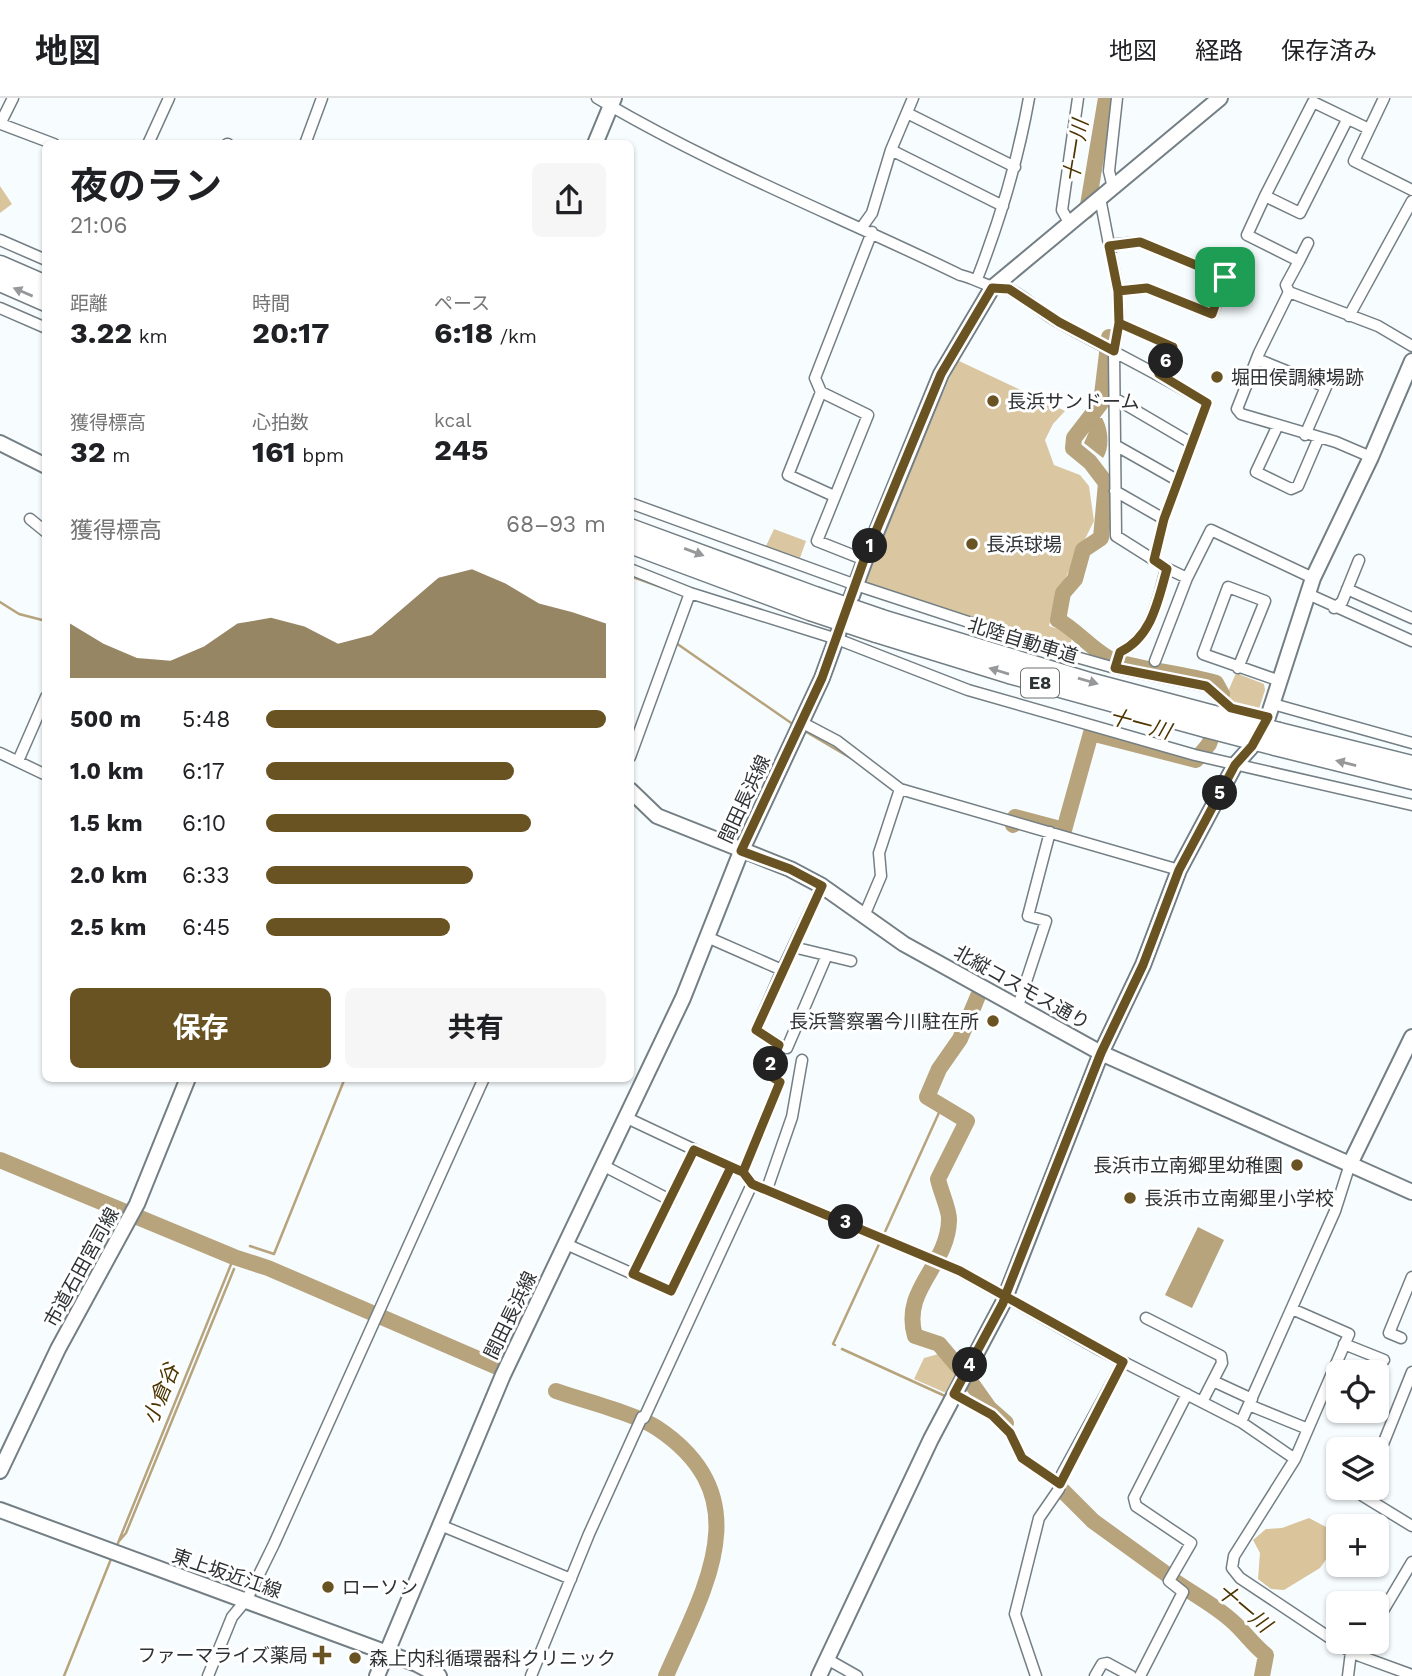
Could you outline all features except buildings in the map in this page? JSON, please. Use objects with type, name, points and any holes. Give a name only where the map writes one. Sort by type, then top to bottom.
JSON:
[{"type":"highway","points":[[0,265],[42,283]]},
{"type":"highway","points":[[0,282],[42,300]]},
{"type":"highway","name":"北陸自動車道","points":[[634,530],[813,604]]},
{"type":"highway","name":"北陸自動車道","points":[[634,545],[879,626],[1026,664],[1208,721],[1412,780]]},
{"type":"highway","name":"北陸自動車道","points":[[1277,739],[1412,765]]},
{"type":"street","points":[[13,98],[0,124],[43,140]]},
{"type":"street","points":[[150,140],[169,98]]},
{"type":"street","points":[[306,140],[322,98]]},
{"type":"street","points":[[597,98],[613,102],[676,144],[862,227],[960,275],[977,279],[992,288],[1009,289],[1059,322],[1159,374],[1207,403],[1177,480],[1154,560]]},
{"type":"street","points":[[862,227],[872,213],[891,150],[914,98]]},
{"type":"street","points":[[977,279],[1015,167],[1029,98]]},
{"type":"street","points":[[1073,222],[1062,210],[1078,98]]},
{"type":"street","points":[[1113,188],[1109,171],[1117,98]]},
{"type":"street","name":"間田長浜線","points":[[377,1676],[503,1375],[683,998],[741,851],[837,639],[864,560],[941,374],[992,288],[1101,201],[1220,98]]},
{"type":"street","points":[[1384,98],[1354,161],[1412,190]]},
{"type":"street","points":[[597,140],[613,102]]},
{"type":"street","points":[[1298,261],[1247,235],[1313,102],[1369,129]]},
{"type":"street","points":[[907,113],[1015,167]]},
{"type":"street","points":[[1265,196],[1300,213],[1347,120]]},
{"type":"street","points":[[891,150],[1003,206]]},
{"type":"street","points":[[1101,201],[1118,291],[1119,323],[1114,351],[1116,536],[1167,569],[1187,578]]},
{"type":"street","points":[[1349,316],[1412,201]]},
{"type":"street","points":[[864,560],[817,541],[868,415],[821,392],[815,378],[872,232]]},
{"type":"street","points":[[0,240],[42,258]]},
{"type":"street","points":[[1109,246],[1140,242],[1225,277],[1226,281],[1212,314],[1147,288],[1118,291]]},
{"type":"street","points":[[1308,243],[1286,285],[1289,292],[1378,326],[1412,346]]},
{"type":"street","points":[[1289,292],[1257,359],[1238,410],[1371,457]]},
{"type":"street","points":[[0,308],[42,326]]},
{"type":"street","points":[[1119,323],[1173,347],[1159,374]]},
{"type":"street","points":[[1257,359],[1326,387],[1305,435]]},
{"type":"street","points":[[819,1676],[954,1394],[1006,1294],[1101,1053],[1143,965],[1179,870],[1235,765],[1252,746],[1270,711],[1313,578],[1371,457],[1412,361]]},
{"type":"street","points":[[821,392],[788,475],[834,496]]},
{"type":"street","points":[[1116,399],[1191,443]]},
{"type":"street","points":[[1277,426],[1256,472],[1291,489],[1298,486],[1319,437]]},
{"type":"street","points":[[0,443],[42,464]]},
{"type":"street","points":[[1115,445],[1177,480]]},
{"type":"street","points":[[1115,491],[1164,519]]},
{"type":"street","points":[[634,504],[856,584],[1116,664],[1206,686],[1231,708],[1270,711],[1412,743]]},
{"type":"street","points":[[30,519],[42,528]]},
{"type":"street","points":[[1155,661],[1187,578],[1211,530],[1313,578]]},
{"type":"street","points":[[1334,608],[1342,602],[1359,560]]},
{"type":"street","points":[[1116,664],[1120,652],[1135,645],[1154,615],[1167,569]]},
{"type":"street","points":[[634,571],[690,593],[837,639],[968,690],[1235,765],[1412,805]]},
{"type":"street","points":[[1238,668],[1265,601],[1228,587],[1203,654],[1238,668],[1280,681]]},
{"type":"street","points":[[1347,589],[1412,618]]},
{"type":"street","points":[[634,746],[690,593]]},
{"type":"street","points":[[1308,594],[1412,641]]},
{"type":"street","points":[[18,761],[42,707]]},
{"type":"street","points":[[801,722],[837,740],[900,789],[1179,870]]},
{"type":"street","points":[[0,753],[42,773]]},
{"type":"street","points":[[864,916],[881,876],[878,853],[900,789]]},
{"type":"street","name":"北縦コスモス通り","points":[[634,794],[657,816],[790,869],[822,886],[904,944],[1101,1053],[1412,1192]]},
{"type":"street","points":[[1018,1006],[1046,921],[1028,916],[1050,832]]},
{"type":"street","points":[[822,886],[756,1030],[787,1048],[827,956]]},
{"type":"street","points":[[707,937],[782,970]]},
{"type":"street","points":[[793,947],[851,961]]},
{"type":"street","points":[[1241,1422],[1335,1211],[1350,1164],[1412,1037]]},
{"type":"street","points":[[743,1172],[780,1082],[767,1074],[779,1045]]},
{"type":"street","points":[[767,1189],[792,1117],[802,1060]]},
{"type":"street","name":"市道石田宮司線","points":[[0,1471],[58,1349],[132,1213],[186,1082]]},
{"type":"street","points":[[208,1676],[232,1617],[247,1599],[482,1082]]},
{"type":"street","points":[[627,1118],[743,1172],[752,1184],[938,1261],[1006,1294],[1123,1362],[1241,1422],[1295,1459]]},
{"type":"street","points":[[633,1274],[694,1150]]},
{"type":"street","points":[[604,1166],[670,1200]]},
{"type":"street","points":[[566,1244],[671,1291],[731,1167]]},
{"type":"street","points":[[531,1676],[589,1534],[752,1184]]},
{"type":"street","points":[[1401,1338],[1389,1334],[1412,1278]]},
{"type":"street","points":[[1292,1310],[1349,1334],[1340,1360]]},
{"type":"street","points":[[1146,1318],[1220,1356],[1222,1363],[1202,1402]]},
{"type":"street","points":[[1345,1344],[1384,1360]]},
{"type":"street","points":[[1036,1676],[1015,1614],[1039,1518],[1060,1484],[1123,1362]]},
{"type":"street","points":[[1386,1437],[1412,1372]]},
{"type":"street","points":[[1213,1381],[1308,1429]]},
{"type":"street","points":[[1326,1388],[1295,1459],[1234,1556],[1232,1568],[1240,1578],[1326,1634]]},
{"type":"street","points":[[954,1394],[992,1415],[1010,1433],[1022,1458],[1060,1484]]},
{"type":"street","points":[[1140,1676],[1183,1592],[1170,1581],[1191,1544],[1136,1506],[1134,1498],[1187,1394]]},
{"type":"street","points":[[1370,1500],[1412,1526]]},
{"type":"street","name":"東上坂近江線","points":[[0,1510],[197,1584],[247,1599],[439,1676]]},
{"type":"street","points":[[440,1525],[572,1579]]},
{"type":"street","points":[[1389,1601],[1412,1562]]},
{"type":"street","points":[[1348,1676],[1356,1654],[1412,1675]]},
{"type":"street","points":[[827,1659],[857,1676]]},
{"type":"street","points":[[1095,1676],[1102,1664],[1107,1663],[1131,1676]]},
{"type":"shaded area","points":[[0,186],[12,204],[0,213]]},
{"type":"shaded area","points":[[957,360],[1065,411],[1053,424],[1045,440],[1054,465],[1080,475],[1089,486],[1094,521],[1057,595],[1049,626],[1073,634],[1068,654],[859,589]]},
{"type":"shaded area","points":[[1095,418],[1102,418],[1107,432],[1107,449],[1103,458],[1084,443]]},
{"type":"shaded area","points":[[774,529],[806,541],[800,558],[766,546]]},
{"type":"shaded area","points":[[1236,673],[1264,684],[1265,690],[1258,712],[1224,701]]},
{"type":"shaded area","points":[[1198,1227],[1224,1240],[1192,1308],[1165,1295]]},
{"type":"shaded area","points":[[942,1353],[957,1372],[946,1393],[914,1379],[924,1358]]},
{"type":"shaded area","points":[[1309,1518],[1326,1527],[1326,1559],[1320,1568],[1284,1590],[1271,1589],[1258,1579],[1260,1553],[1253,1540],[1266,1529],[1282,1528]]},
{"type":"waterway","name":"十一川","points":[[1087,211],[1106,98]]},
{"type":"waterway","name":"十一川","points":[[1109,337],[1101,403],[1074,438],[1073,448],[1090,462],[1106,483],[1101,538],[1083,550],[1075,579],[1063,593],[1058,620],[1108,658],[1216,683],[1222,694]]},
{"type":"waterway","points":[[634,577],[686,596]]},
{"type":"waterway","points":[[688,611],[692,599]]},
{"type":"waterway","points":[[0,602],[19,614],[42,620]]},
{"type":"waterway","points":[[676,643],[794,725]]},
{"type":"waterway","name":"十一川","points":[[1013,825],[1015,817],[1064,830],[1091,733],[1196,760],[1209,744],[1218,720]]},
{"type":"waterway","points":[[803,730],[854,760]]},
{"type":"waterway","name":"十一川","points":[[961,1370],[939,1344],[915,1336],[912,1319],[919,1291],[947,1236],[949,1216],[938,1179],[967,1121],[927,1097],[939,1069],[960,1039],[978,996]]},
{"type":"waterway","points":[[250,1246],[274,1254],[343,1082]]},
{"type":"waterway","points":[[884,1234],[942,1106]]},
{"type":"waterway","points":[[0,1160],[234,1257],[268,1268],[497,1367]]},
{"type":"waterway","points":[[835,1345],[833,1344],[880,1242]]},
{"type":"waterway","name":"小倉谷","points":[[118,1543],[234,1257]]},
{"type":"waterway","points":[[120,1540],[126,1533],[234,1269]]},
{"type":"waterway","points":[[842,1349],[945,1396]]},
{"type":"waterway","name":"十一川","points":[[967,1377],[989,1408],[1006,1423]]},
{"type":"waterway","points":[[556,1391],[657,1428],[689,1455],[708,1483],[716,1513],[715,1544],[708,1577],[666,1676]]},
{"type":"waterway","name":"十一川","points":[[1063,1491],[1093,1521],[1169,1576]]},
{"type":"waterway","name":"小倉谷","points":[[64,1676],[111,1559]]},
{"type":"waterway","name":"十一川","points":[[1176,1582],[1225,1615],[1266,1655],[1262,1676]]},
{"type":"place","name":"堀田侯調練場跡","points":[[1217,377]]},
{"type":"place","name":"長浜サンドーム","points":[[993,401]]},
{"type":"place","name":"長浜球場","points":[[972,544]]},
{"type":"place","name":"長浜警察署今川駐在所","points":[[993,1021]]},
{"type":"place","name":"長浜市立南郷里幼稚園","points":[[1297,1165]]},
{"type":"place","name":"長浜市立南郷里小学校","points":[[1130,1198]]},
{"type":"place","name":"ローソン","points":[[328,1587]]},
{"type":"place","name":"ファーマライズ薬局","points":[[322,1655]]},
{"type":"place","name":"森上内科循環器科クリニック","points":[[355,1658]]},
{"type":"route","points":[[1225,277],[1140,242],[1109,246],[1118,291],[1119,323],[1173,347],[1159,374],[1207,403],[1164,519],[1154,560],[1167,569],[1154,615],[1135,645],[1120,652],[1115,668],[1206,686],[1231,708],[1268,717],[1252,746],[1235,765],[1179,870],[1143,965],[1101,1053],[1006,1294],[1003,1303],[954,1394],[992,1415],[1010,1433],[1022,1458],[1060,1484],[1062,1474],[1123,1362],[1006,1294],[960,1271],[888,1238],[752,1184],[743,1172],[731,1167],[671,1291],[633,1274],[694,1150],[743,1172],[780,1082],[767,1074],[779,1045],[756,1030],[822,886],[790,869],[741,851],[822,678],[864,560],[941,374],[964,334],[992,288],[1009,289],[1059,322],[1114,351],[1119,323],[1118,291],[1147,288],[1212,314],[1226,281],[1225,277]]}]
